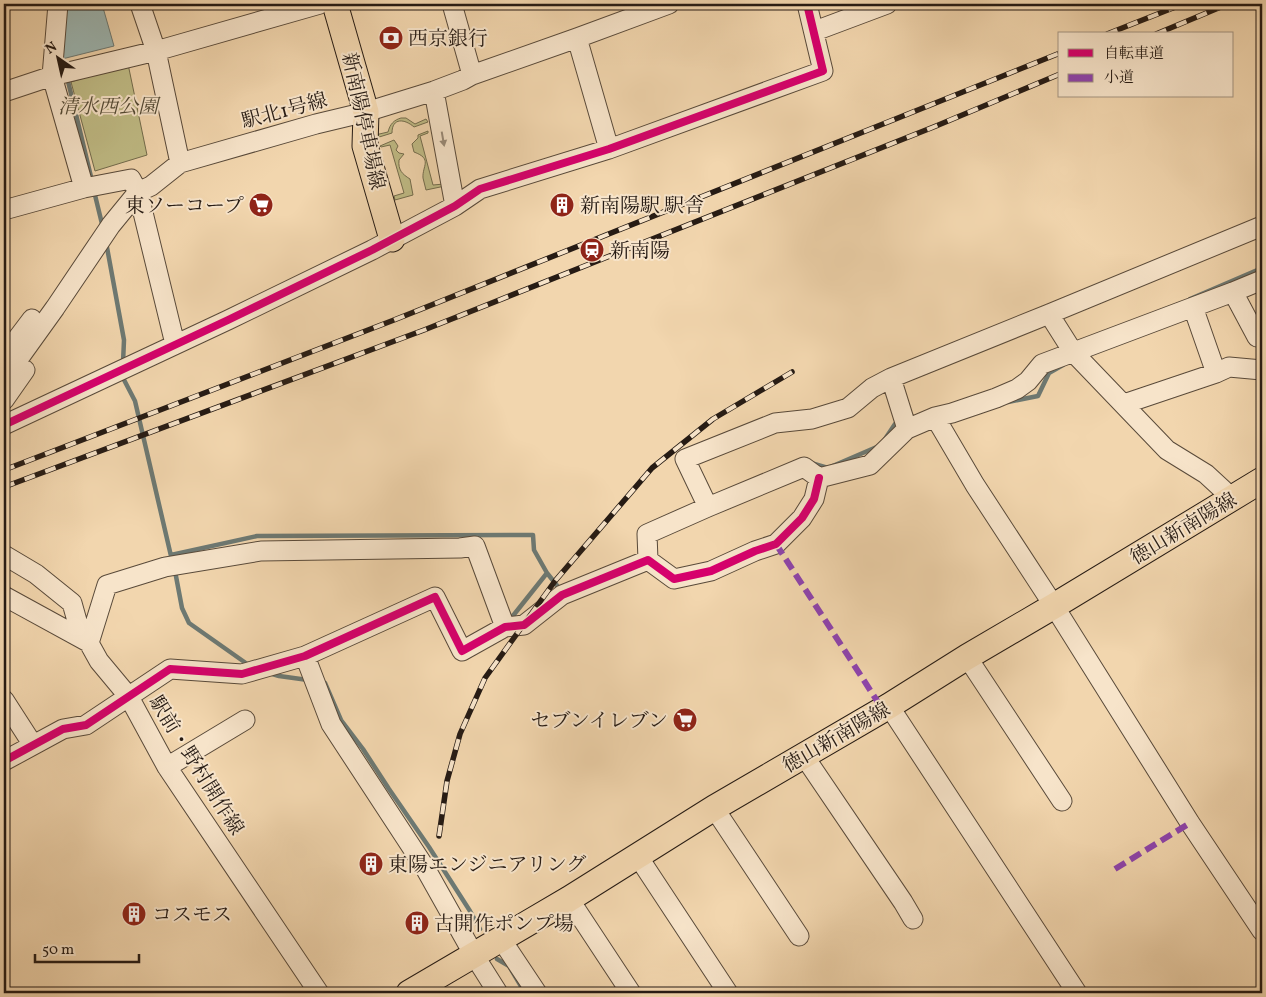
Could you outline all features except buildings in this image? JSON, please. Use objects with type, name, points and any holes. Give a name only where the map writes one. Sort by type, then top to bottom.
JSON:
[{"type":"main road","name":"新南陽停車場線","points":[[335,4],[366,112],[365,146],[392,239]]},
{"type":"main road","name":"徳山新南陽線","points":[[409,993],[1262,480]]},
{"type":"street","points":[[58,4],[52,76],[84,188]]},
{"type":"street","points":[[140,4],[156,51],[180,163]]},
{"type":"street","points":[[4,92],[52,76],[156,51],[320,4]]},
{"type":"street","points":[[452,4],[472,75]]},
{"type":"street","name":"駅北1号線","points":[[138,192],[151,186],[180,163],[316,124],[366,112],[434,91],[464,80],[472,75],[578,38],[621,12],[669,4]]},
{"type":"street","points":[[4,425],[372,250],[455,206],[480,188],[609,149],[824,71],[807,4]]},
{"type":"street","points":[[815,31],[887,4]]},
{"type":"street","points":[[578,38],[609,149]]},
{"type":"street","points":[[434,91],[455,206]]},
{"type":"street","points":[[4,210],[84,188],[132,179],[138,192],[176,344]]},
{"type":"street","points":[[4,380],[111,225],[138,192]]},
{"type":"street","points":[[708,507],[686,459],[775,423],[812,419],[848,408],[872,388],[891,378],[1262,226]]},
{"type":"street","points":[[818,478],[870,465],[907,429],[935,417],[996,398],[1017,389],[1028,381],[1042,364],[1262,280]]},
{"type":"street","points":[[1233,292],[1258,337],[1262,335]]},
{"type":"street","points":[[1193,307],[1216,373]]},
{"type":"street","points":[[4,356],[36,314],[55,308]]},
{"type":"street","points":[[4,400],[54,330],[55,308]]},
{"type":"street","points":[[1049,314],[1073,352],[1167,450],[1206,474],[1232,498]]},
{"type":"street","points":[[1124,404],[1229,367],[1262,370]]},
{"type":"street","points":[[891,378],[907,429]]},
{"type":"street","points":[[935,417],[975,485],[1054,606],[1190,823],[1256,906],[1262,931]]},
{"type":"street","points":[[648,560],[647,534],[804,467],[818,478]]},
{"type":"street","points":[[648,560],[674,579],[711,571],[755,551],[776,544],[806,512],[814,499],[818,478]]},
{"type":"street","points":[[7,603],[89,643],[107,585],[165,567],[261,551],[460,548],[475,546],[505,627]]},
{"type":"street","name":"駅前・野村開作線","points":[[4,555],[36,574],[72,603],[79,628],[99,661],[129,697],[167,767],[319,993]]},
{"type":"street","points":[[4,761],[63,728],[86,724],[170,669],[242,674],[305,656],[435,597],[462,650],[505,627],[524,625],[562,595],[648,560]]},
{"type":"street","points":[[305,656],[331,724],[424,866],[474,955],[498,993]]},
{"type":"street","points":[[967,657],[1062,801]]},
{"type":"street","points":[[4,700],[33,744]]},
{"type":"street","points":[[889,706],[1077,993]]},
{"type":"street","points":[[167,767],[244,720]]},
{"type":"street","points":[[804,756],[913,919]]},
{"type":"street","points":[[714,808],[799,936]]},
{"type":"street","points":[[637,855],[728,993]]},
{"type":"street","points":[[569,898],[631,993]]},
{"type":"street","points":[[501,939],[537,993]]},
{"type":"green space","name":"清水西公園","points":[[128,64],[147,155],[95,171],[71,82]]},
{"type":"green space","points":[[401,118],[406,118],[415,124],[426,119],[428,122],[414,127],[407,122],[400,121],[394,124],[392,133],[376,138],[375,135],[388,132],[393,123]]},
{"type":"green space","points":[[428,131],[428,133],[420,136],[433,185],[444,184],[445,186],[426,190],[423,178],[425,160],[414,152],[412,144],[418,138],[418,135]]},
{"type":"green space","points":[[394,140],[398,146],[396,150],[404,154],[399,160],[399,166],[410,179],[413,195],[395,200],[394,196],[404,193],[390,145],[380,146]]},
{"type":"water","points":[[65,4],[102,4],[114,46],[62,59]]},
{"type":"waterway","points":[[67,77],[92,181]]},
{"type":"waterway","points":[[94,191],[103,228]]},
{"type":"waterway","points":[[106,242],[124,340],[123,363]]},
{"type":"waterway","points":[[1190,299],[1262,268]]},
{"type":"waterway","points":[[1008,402],[1038,396],[1049,373],[1063,365]]},
{"type":"waterway","points":[[122,376],[135,401],[171,556]]},
{"type":"waterway","points":[[885,439],[895,424],[899,422]]},
{"type":"waterway","points":[[811,463],[828,468],[879,446]]},
{"type":"waterway","points":[[171,555],[257,536],[533,535],[534,550],[547,573],[559,588],[562,587]]},
{"type":"waterway","points":[[175,571],[182,608],[189,623],[250,666]]},
{"type":"waterway","points":[[512,617],[547,573]]},
{"type":"waterway","points":[[269,673],[308,680]]},
{"type":"waterway","points":[[325,683],[341,720],[363,749],[429,847],[480,929]]},
{"type":"waterway","points":[[497,959],[509,966],[525,993]]},
{"type":"railway","points":[[1112,32],[1183,4]]},
{"type":"railway","points":[[1161,32],[1228,4]]},
{"type":"railway","points":[[4,470],[394,320],[1058,54]]},
{"type":"railway","points":[[4,487],[424,330],[936,126],[1058,75]]},
{"type":"railway","points":[[439,836],[447,781],[460,734],[485,678],[555,581],[652,468],[713,419],[792,372]]},
{"type":"marked path","points":[[776,544],[883,710]]},
{"type":"marked path","points":[[1115,869],[1190,823]]},
{"type":"cycle path","points":[[4,425],[372,250],[455,206],[480,189],[609,149],[823,71],[807,4]]},
{"type":"cycle path","points":[[4,761],[63,729],[86,725],[170,669],[242,674],[305,656],[435,597],[462,651],[505,627],[524,625],[562,595],[648,560],[674,579],[711,571],[755,551],[776,544],[802,518],[814,499],[819,478]]},
{"type":"place","name":"西京銀行","points":[[391,38]]},
{"type":"place","name":"東ソーコープ","points":[[261,205]]},
{"type":"place","name":"新南陽駅 駅舎","points":[[562,205]]},
{"type":"place","name":"新南陽","points":[[592,250]]},
{"type":"place","name":"セブンイレブン","points":[[685,720]]},
{"type":"place","name":"東陽エンジニアリング","points":[[371,864]]},
{"type":"place","name":"コスモス","points":[[134,914]]},
{"type":"place","name":"古開作ポンプ場","points":[[417,923]]}]
